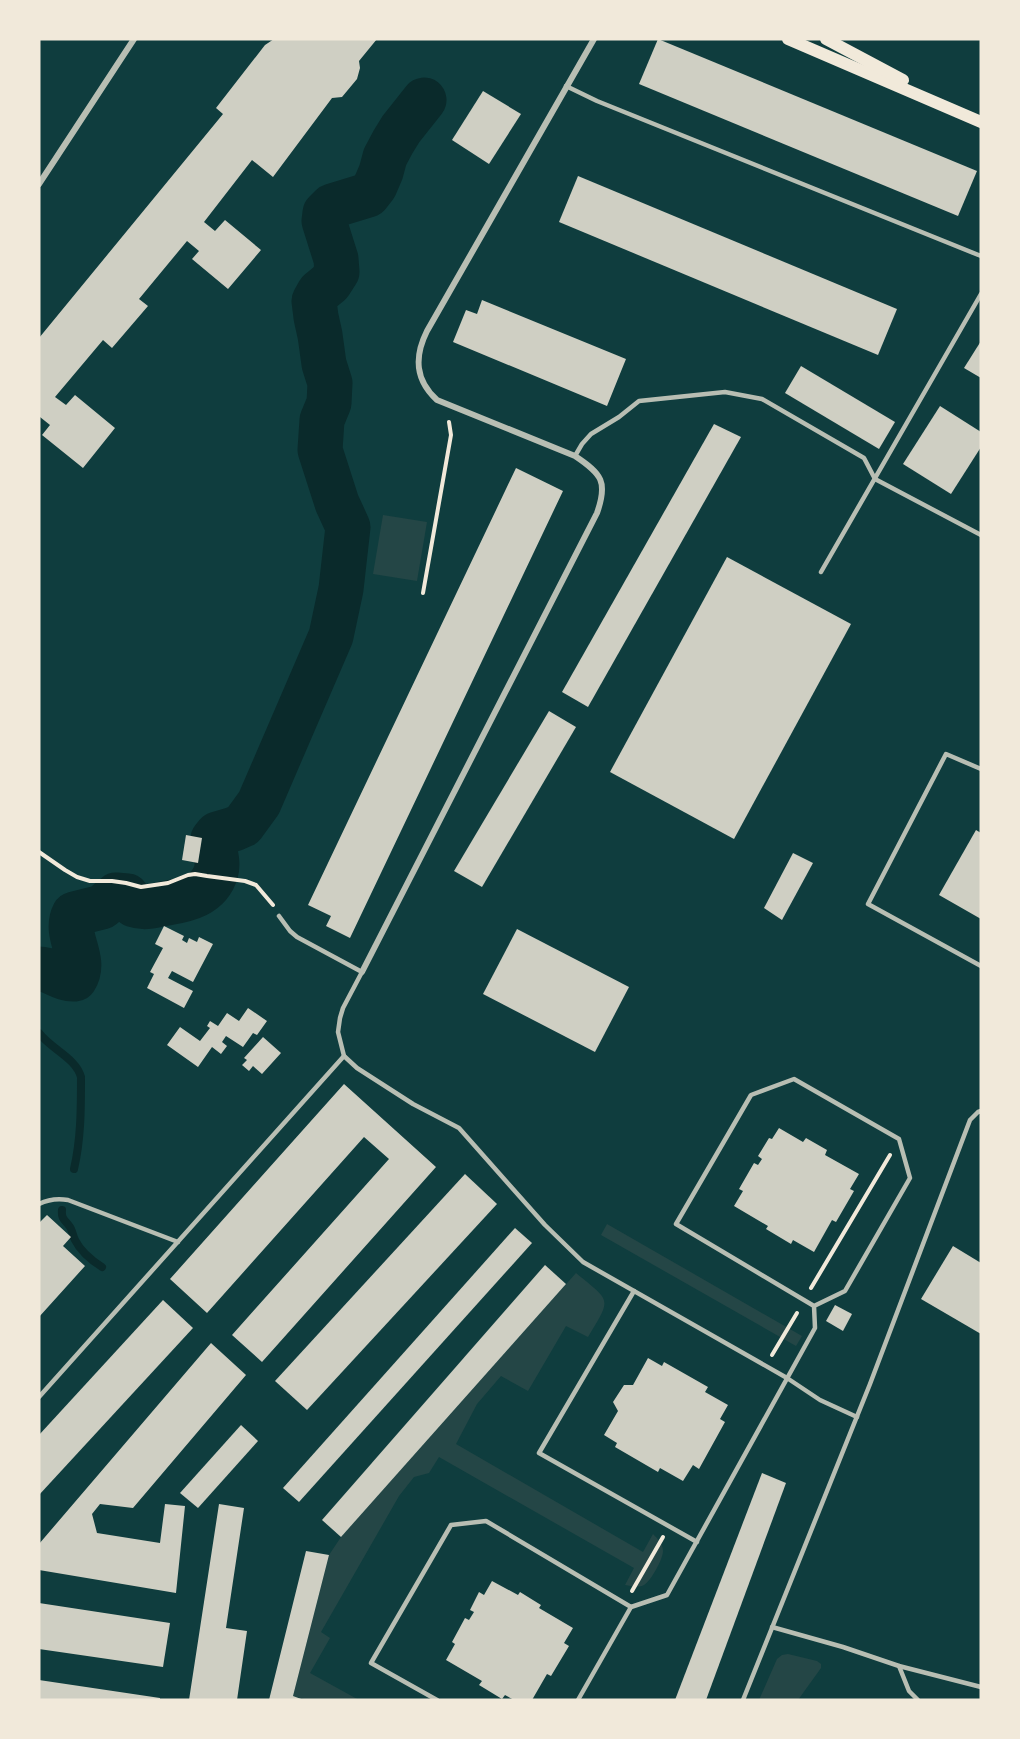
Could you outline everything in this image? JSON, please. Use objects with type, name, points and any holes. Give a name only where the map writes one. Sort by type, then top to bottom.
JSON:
[{"type":"main road","points":[[788,39],[981,122]]},
{"type":"main road","points":[[826,39],[959,112]]},
{"type":"street","points":[[39,184],[134,39]]},
{"type":"street","points":[[362,972],[597,513],[603,494],[600,476],[575,456],[437,400],[423,383],[418,359],[420,344],[594,39]]},
{"type":"lane","points":[[566,86],[608,106],[981,256]]},
{"type":"lane","points":[[821,572],[981,294]]},
{"type":"lane","points":[[575,456],[591,434],[619,417],[639,401],[725,392],[762,399],[864,458],[875,479],[981,535]]},
{"type":"lane","points":[[981,769],[946,754],[868,904],[981,966]]},
{"type":"lane","points":[[279,916],[297,937],[362,972],[347,999],[338,1032],[344,1056],[357,1068],[413,1104],[459,1128],[545,1225],[583,1262],[787,1378],[820,1400],[857,1417]]},
{"type":"lane","points":[[39,1397],[344,1056]]},
{"type":"lane","points":[[794,1079],[899,1139],[910,1178],[845,1291],[814,1306],[676,1224],[751,1095],[794,1079]]},
{"type":"lane","points":[[742,1700],[857,1417],[970,1120],[981,1112]]},
{"type":"lane","points":[[39,1204],[49,1199],[68,1200],[178,1242]]},
{"type":"lane","points":[[633,1291],[539,1453],[697,1542]]},
{"type":"lane","points":[[578,1700],[632,1607],[667,1595],[815,1329],[814,1306]]},
{"type":"lane","points":[[437,1700],[371,1663],[451,1525],[486,1521],[632,1607]]},
{"type":"lane","points":[[772,1627],[899,1666],[981,1687]]},
{"type":"lane","points":[[899,1666],[909,1691],[918,1700]]},
{"type":"path","points":[[423,593],[450,435],[446,404]]},
{"type":"path","points":[[39,852],[70,874],[90,881],[112,881],[141,887],[168,883],[195,874],[235,879],[256,885],[279,916]]},
{"type":"path","points":[[766,1366],[899,1139]]},
{"type":"path","points":[[623,1602],[635,1587],[669,1526]]},
{"type":"shaded area","points":[[383,515],[427,522],[417,581],[373,574]]},
{"type":"shaded area","points":[[607,1224],[802,1336],[796,1346],[601,1235]]},
{"type":"shaded area","points":[[576,1273],[602,1295],[604,1301],[601,1314],[588,1337],[566,1326],[528,1391],[501,1376],[477,1404],[456,1444],[643,1552],[653,1534],[661,1544],[663,1551],[653,1575],[642,1586],[625,1585],[634,1568],[439,1457],[429,1473],[414,1477],[399,1496],[321,1632],[330,1638],[310,1673],[359,1700],[307,1700],[293,1696],[329,1555],[341,1537]]},
{"type":"shaded area","points":[[788,1654],[817,1661],[821,1664],[821,1668],[798,1700],[759,1700],[777,1659]]},
{"type":"building","points":[[274,39],[377,39],[359,61],[357,79],[342,97],[332,98],[273,177],[252,160],[204,222],[215,231],[225,220],[261,250],[228,289],[192,259],[199,251],[187,241],[139,299],[148,306],[112,348],[103,340],[55,397],[66,405],[75,395],[115,428],[83,468],[42,435],[50,425],[40,417],[39,419],[39,338],[223,114],[216,108],[265,45]]},
{"type":"building","points":[[658,39],[977,171],[958,216],[639,84]]},
{"type":"building","points":[[483,91],[521,114],[489,164],[452,140]]},
{"type":"building","points":[[578,176],[897,309],[878,355],[559,222]]},
{"type":"building","points":[[482,300],[626,359],[607,406],[453,342],[466,310],[477,314]]},
{"type":"building","points":[[981,341],[981,378],[964,368]]},
{"type":"building","points":[[801,366],[895,422],[879,449],[785,393]]},
{"type":"building","points":[[940,406],[981,432],[981,447],[951,494],[903,464]]},
{"type":"building","points":[[714,424],[741,437],[588,707],[562,692]]},
{"type":"building","points":[[516,468],[563,491],[350,938],[326,926],[331,916],[308,905]]},
{"type":"building","points":[[727,557],[851,624],[734,839],[610,772]]},
{"type":"building","points":[[549,711],[576,727],[482,887],[454,871]]},
{"type":"building","points":[[976,830],[981,833],[981,919],[939,895]]},
{"type":"building","points":[[186,835],[202,838],[198,863],[182,860]]},
{"type":"building","points":[[793,853],[813,863],[782,920],[764,908]]},
{"type":"building","points":[[164,926],[184,936],[182,940],[187,943],[189,938],[197,942],[199,937],[213,944],[193,982],[172,971],[168,978],[193,991],[184,1008],[147,988],[154,974],[150,972],[163,948],[155,944]]},
{"type":"building","points":[[517,929],[629,987],[595,1052],[483,994]]},
{"type":"building","points":[[248,1008],[267,1021],[257,1035],[253,1033],[243,1047],[226,1036],[222,1042],[227,1046],[221,1054],[212,1047],[198,1067],[167,1045],[180,1027],[200,1041],[210,1028],[207,1026],[210,1021],[218,1026],[227,1013],[239,1021]]},
{"type":"building","points":[[263,1037],[281,1053],[262,1074],[253,1066],[249,1071],[242,1065],[247,1060],[244,1058]]},
{"type":"building","points":[[344,1084],[436,1167],[262,1362],[232,1335],[389,1159],[364,1137],[207,1313],[170,1279]]},
{"type":"building","points":[[779,1128],[803,1142],[806,1138],[827,1150],[825,1155],[859,1174],[850,1189],[854,1191],[836,1222],[832,1220],[814,1252],[793,1240],[791,1244],[766,1229],[768,1226],[734,1206],[743,1191],[739,1189],[754,1163],[758,1165],[762,1159],[758,1156],[769,1138],[772,1139]]},
{"type":"building","points":[[465,1174],[497,1204],[307,1410],[275,1381]]},
{"type":"building","points":[[47,1215],[71,1237],[63,1246],[85,1266],[39,1317],[39,1223]]},
{"type":"building","points":[[515,1228],[532,1243],[299,1502],[283,1488]]},
{"type":"building","points":[[953,1246],[981,1263],[981,1334],[921,1299]]},
{"type":"building","points":[[545,1265],[566,1284],[341,1537],[322,1520]]},
{"type":"building","points":[[163,1300],[193,1328],[39,1495],[39,1435]]},
{"type":"building","points":[[835,1305],[852,1314],[843,1331],[826,1321]]},
{"type":"building","points":[[211,1343],[246,1375],[133,1508],[100,1504],[92,1514],[97,1533],[160,1543],[165,1504],[185,1506],[176,1593],[39,1570],[39,1544]]},
{"type":"building","points":[[648,1358],[662,1366],[664,1362],[708,1387],[705,1392],[728,1405],[720,1419],[725,1422],[699,1469],[693,1465],[683,1481],[660,1468],[658,1472],[615,1447],[617,1443],[604,1435],[618,1411],[613,1402],[624,1385],[633,1385]]},
{"type":"building","points":[[241,1425],[258,1441],[198,1508],[180,1493]]},
{"type":"building","points":[[762,1473],[786,1483],[706,1700],[675,1700]]},
{"type":"building","points":[[219,1504],[244,1508],[226,1628],[247,1631],[237,1700],[189,1700]]},
{"type":"building","points":[[306,1551],[329,1555],[293,1696],[304,1700],[269,1700]]},
{"type":"building","points":[[492,1581],[518,1595],[520,1592],[541,1605],[539,1608],[573,1628],[564,1643],[569,1646],[551,1676],[547,1674],[532,1700],[514,1700],[505,1695],[502,1699],[479,1685],[482,1681],[446,1660],[455,1644],[452,1642],[465,1618],[469,1620],[474,1612],[470,1610],[479,1592],[484,1595]]},
{"type":"building","points":[[39,1603],[170,1623],[163,1667],[39,1649]]},
{"type":"building","points":[[39,1680],[160,1698],[160,1700],[39,1700]]},
{"type":"waterway","points":[[39,969],[75,979],[79,963],[71,930],[74,914],[102,907],[116,895],[127,896],[134,905],[147,907],[182,900],[203,891],[213,880],[217,868],[213,839],[217,834],[243,825],[259,803],[331,636],[341,589],[348,527],[337,503],[320,450],[322,420],[329,403],[330,383],[324,364],[314,301],[337,272],[336,259],[324,221],[325,213],[332,206],[368,195],[375,186],[393,142],[424,100]]},
{"type":"waterway","points":[[39,1033],[74,1064],[81,1077],[81,1112],[74,1169]]},
{"type":"waterway","points":[[62,1210],[63,1217],[80,1248],[102,1267]]}]
